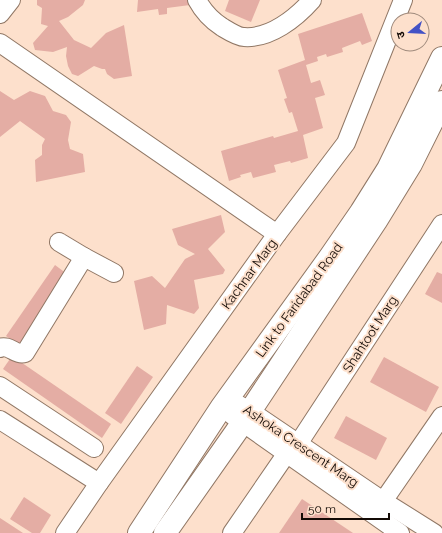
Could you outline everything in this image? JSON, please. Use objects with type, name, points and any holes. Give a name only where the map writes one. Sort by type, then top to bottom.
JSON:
[{"type":"main road","name":"Link to Faridabad Road","points":[[139,533],[224,403],[361,212],[388,169],[442,58]]},
{"type":"main road","name":"Link to Faridabad Road","points":[[165,533],[246,416],[376,221],[411,164],[442,102]]},
{"type":"street","points":[[0,14],[11,0]]},
{"type":"street","points":[[197,0],[201,8],[217,24],[243,38],[274,31],[305,9],[312,0]]},
{"type":"street","name":"Kachnar Marg","points":[[65,533],[277,234],[346,143],[403,0]]},
{"type":"street","points":[[0,43],[277,234]]},
{"type":"street","name":"Shahtoot Marg","points":[[232,533],[292,449],[442,224]]},
{"type":"street","points":[[59,242],[114,273]]},
{"type":"street","points":[[0,348],[3,346],[19,354],[25,353],[84,257]]},
{"type":"street","points":[[0,386],[94,448]]},
{"type":"street","name":"Ashoka Crescent Marg","points":[[224,403],[246,416],[379,508],[434,533]]},
{"type":"street","points":[[400,533],[379,508],[441,420]]},
{"type":"street","points":[[3,427],[99,483]]},
{"type":"building","points":[[37,0],[85,0],[83,5],[68,17],[59,21],[74,40],[91,48],[106,33],[124,25],[132,76],[114,79],[107,74],[105,69],[94,66],[78,76],[72,74],[68,66],[66,56],[67,47],[53,52],[35,50],[33,43],[48,26],[41,24],[42,8],[37,5]]},
{"type":"building","points":[[138,0],[189,0],[190,5],[167,8],[167,14],[159,15],[158,9],[137,12]]},
{"type":"building","points":[[229,0],[260,0],[251,22],[225,11]]},
{"type":"building","points":[[362,13],[372,41],[362,45],[360,41],[342,48],[343,52],[327,57],[326,54],[317,57],[318,61],[306,65],[311,83],[320,80],[325,95],[315,98],[323,128],[303,135],[308,158],[291,163],[290,161],[274,165],[276,172],[253,178],[251,172],[240,175],[241,177],[229,181],[221,151],[273,136],[274,138],[298,131],[292,112],[289,113],[284,99],[287,98],[278,70],[305,60],[298,34]]},
{"type":"building","points":[[0,91],[14,100],[30,91],[45,96],[53,111],[66,115],[71,122],[68,140],[70,149],[83,154],[85,172],[36,182],[35,160],[42,155],[42,145],[45,139],[20,121],[0,137]]},
{"type":"building","points":[[221,215],[225,232],[208,249],[225,270],[223,274],[194,280],[199,308],[194,314],[167,305],[166,324],[144,330],[134,281],[152,276],[165,288],[185,259],[195,254],[178,245],[172,229]]},
{"type":"building","points":[[55,265],[67,274],[19,345],[6,336]]},
{"type":"building","points":[[437,272],[442,274],[442,303],[425,294]]},
{"type":"building","points":[[12,356],[111,424],[102,438],[3,369]]},
{"type":"building","points":[[384,357],[439,387],[426,412],[370,382]]},
{"type":"building","points":[[137,366],[153,377],[121,424],[105,413]]},
{"type":"building","points":[[346,416],[387,438],[376,460],[334,438]]},
{"type":"building","points":[[24,497],[51,515],[40,533],[32,533],[10,519]]},
{"type":"building","points":[[302,499],[353,533],[279,533]]},
{"type":"building","points":[[0,518],[23,533],[0,533]]}]
